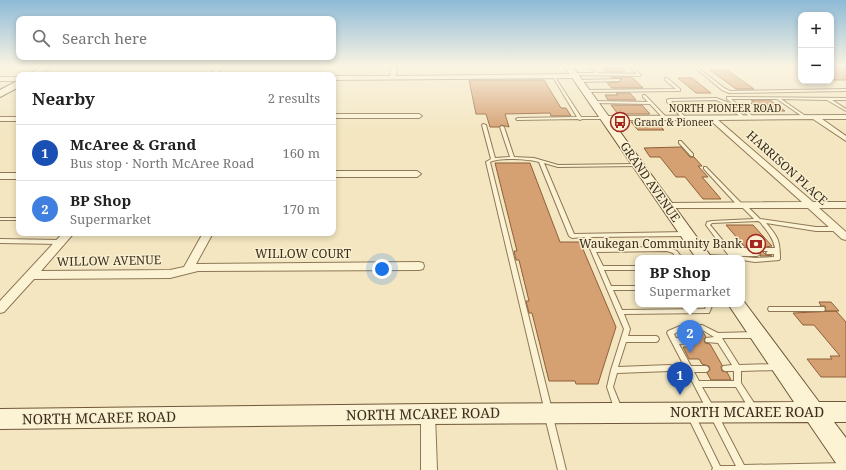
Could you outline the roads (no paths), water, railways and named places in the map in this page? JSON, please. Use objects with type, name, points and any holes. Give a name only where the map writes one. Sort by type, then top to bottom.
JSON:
[{"type":"street","points":[[0,94],[10,88]]},
{"type":"street","name":"GRAND AVENUE","points":[[583,88],[702,255]]},
{"type":"street","points":[[336,116],[419,116]]},
{"type":"street","name":"NORTH PIONEER ROAD","points":[[605,118],[846,117]]},
{"type":"street","name":"HARRISON PLACE","points":[[712,118],[846,237]]},
{"type":"street","points":[[814,118],[846,139]]},
{"type":"street","points":[[0,119],[16,119]]},
{"type":"street","points":[[336,174],[417,174]]},
{"type":"street","points":[[0,176],[16,176]]},
{"type":"street","points":[[667,206],[846,205]]},
{"type":"street","points":[[0,308],[66,236]]},
{"type":"street","points":[[188,269],[206,236]]},
{"type":"street","name":"WILLOW COURT","points":[[188,269],[203,267],[419,266]]},
{"type":"street","name":"WILLOW AVENUE","points":[[30,275],[170,274],[188,269]]},
{"type":"street","points":[[739,307],[846,458]]},
{"type":"street","name":"NORTH MCAREE ROAD","points":[[0,419],[548,413],[846,412]]},
{"type":"street","points":[[428,414],[429,470]]},
{"type":"lane","points":[[561,88],[580,119]]},
{"type":"lane","points":[[585,91],[679,90],[677,88]]},
{"type":"lane","points":[[722,88],[729,92],[846,90]]},
{"type":"lane","points":[[644,96],[665,118]]},
{"type":"lane","points":[[754,118],[728,98],[846,99]]},
{"type":"lane","points":[[777,98],[806,118]]},
{"type":"lane","points":[[827,98],[846,110]]},
{"type":"lane","points":[[684,118],[668,102],[669,100],[716,99],[726,103],[744,118]]},
{"type":"lane","points":[[593,102],[651,103]]},
{"type":"lane","points":[[518,119],[605,118]]},
{"type":"lane","points":[[484,125],[493,159]]},
{"type":"lane","points":[[502,127],[512,158]]},
{"type":"lane","points":[[680,142],[692,155]]},
{"type":"lane","points":[[562,470],[488,162],[493,159],[512,158],[534,159],[558,166],[638,165]]},
{"type":"lane","points":[[541,161],[572,236],[687,234]]},
{"type":"lane","points":[[706,168],[742,206],[760,221],[774,236],[778,245],[777,259],[775,260],[745,258]]},
{"type":"lane","points":[[0,220],[16,219]]},
{"type":"lane","points":[[733,255],[730,254],[708,226],[709,223],[760,221],[816,229],[837,229]]},
{"type":"lane","points":[[587,236],[627,329],[610,387],[620,413]]},
{"type":"lane","points":[[0,241],[60,242]]},
{"type":"lane","points":[[593,250],[668,249],[675,252],[677,255]]},
{"type":"lane","points":[[768,251],[777,250]]},
{"type":"lane","points":[[724,255],[756,252]]},
{"type":"lane","points":[[601,268],[635,268]]},
{"type":"lane","points":[[610,288],[635,288]]},
{"type":"lane","points":[[620,312],[707,311],[709,307]]},
{"type":"lane","points":[[771,309],[822,309]]},
{"type":"lane","points":[[743,470],[670,333],[680,328],[702,327],[718,338],[737,368],[738,384],[755,412]]},
{"type":"lane","points":[[708,340],[759,335]]},
{"type":"lane","points":[[624,339],[656,338]]},
{"type":"lane","points":[[674,341],[689,341]]},
{"type":"lane","points":[[725,368],[781,367]]},
{"type":"lane","points":[[614,370],[670,368]]},
{"type":"lane","points":[[689,369],[706,369]]},
{"type":"lane","points":[[697,384],[738,384]]},
{"type":"lane","points":[[690,412],[717,470],[846,467]]},
{"type":"place","name":"Grand & Pioneer","points":[[620,122]]},
{"type":"place","name":"Waukegan Community Bank","points":[[756,244]]},
{"type":"place","name":"BP Shop","points":[[690,353]]},
{"type":"place","name":"McAree & Grand","points":[[680,395]]}]
